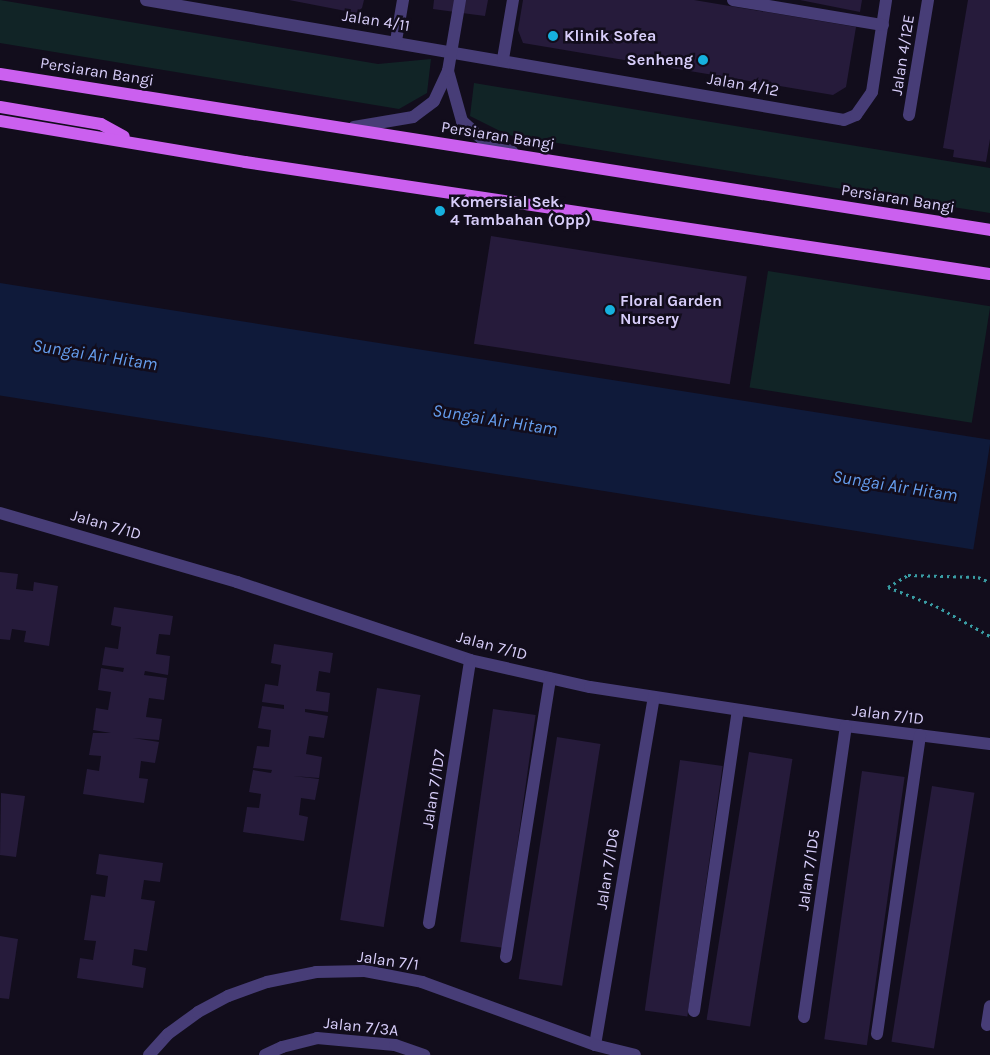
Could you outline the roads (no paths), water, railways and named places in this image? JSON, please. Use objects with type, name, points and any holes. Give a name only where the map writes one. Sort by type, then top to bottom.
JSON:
[{"type":"main road","name":"Persiaran Bangi","points":[[0,74],[990,230]]},
{"type":"main road","points":[[0,107],[101,124],[133,142]]},
{"type":"main road","points":[[0,121],[990,274]]},
{"type":"street","name":"Jalan 4/11","points":[[146,0],[452,50]]},
{"type":"street","points":[[396,41],[403,0]]},
{"type":"street","points":[[346,128],[384,124],[414,117],[434,101],[448,71],[460,0]]},
{"type":"street","points":[[503,59],[513,0]]},
{"type":"street","points":[[733,0],[883,25]]},
{"type":"street","name":"Jalan 4/12","points":[[452,50],[844,120],[856,116],[872,92],[886,0]]},
{"type":"street","name":"Jalan 4/12E","points":[[909,115],[928,0]]},
{"type":"street","points":[[448,71],[462,121],[482,139],[521,156]]},
{"type":"street","name":"Jalan 7/1D","points":[[0,513],[238,582],[470,660],[550,678],[654,697],[846,726],[990,744]]},
{"type":"street","name":"Jalan 7/1D7","points":[[429,923],[470,660]]},
{"type":"street","points":[[506,957],[550,678]]},
{"type":"street","name":"Jalan 7/1D6","points":[[595,1045],[654,697]]},
{"type":"street","points":[[694,1011],[738,710]]},
{"type":"street","name":"Jalan 7/1D5","points":[[804,1018],[846,726]]},
{"type":"street","points":[[877,1034],[920,736]]},
{"type":"street","name":"Jalan 7/1","points":[[149,1055],[168,1034],[198,1012],[228,996],[267,982],[326,972],[364,971],[422,982],[595,1045],[635,1055]]},
{"type":"street","points":[[987,1025],[990,1006]]},
{"type":"street","name":"Jalan 7/3A","points":[[265,1055],[282,1047],[317,1038],[395,1045],[424,1055]]},
{"type":"water","name":"Sungai Air Hitam","points":[[0,283],[990,440],[973,550],[0,395]]},
{"type":"place","name":"Klinik Sofea","points":[[553,36]]},
{"type":"place","name":"Senheng","points":[[703,60]]},
{"type":"place","name":"Komersial Sek. 4 Tambahan (Opp)","points":[[440,211]]},
{"type":"place","name":"Floral Garden Nursery","points":[[610,310]]}]
